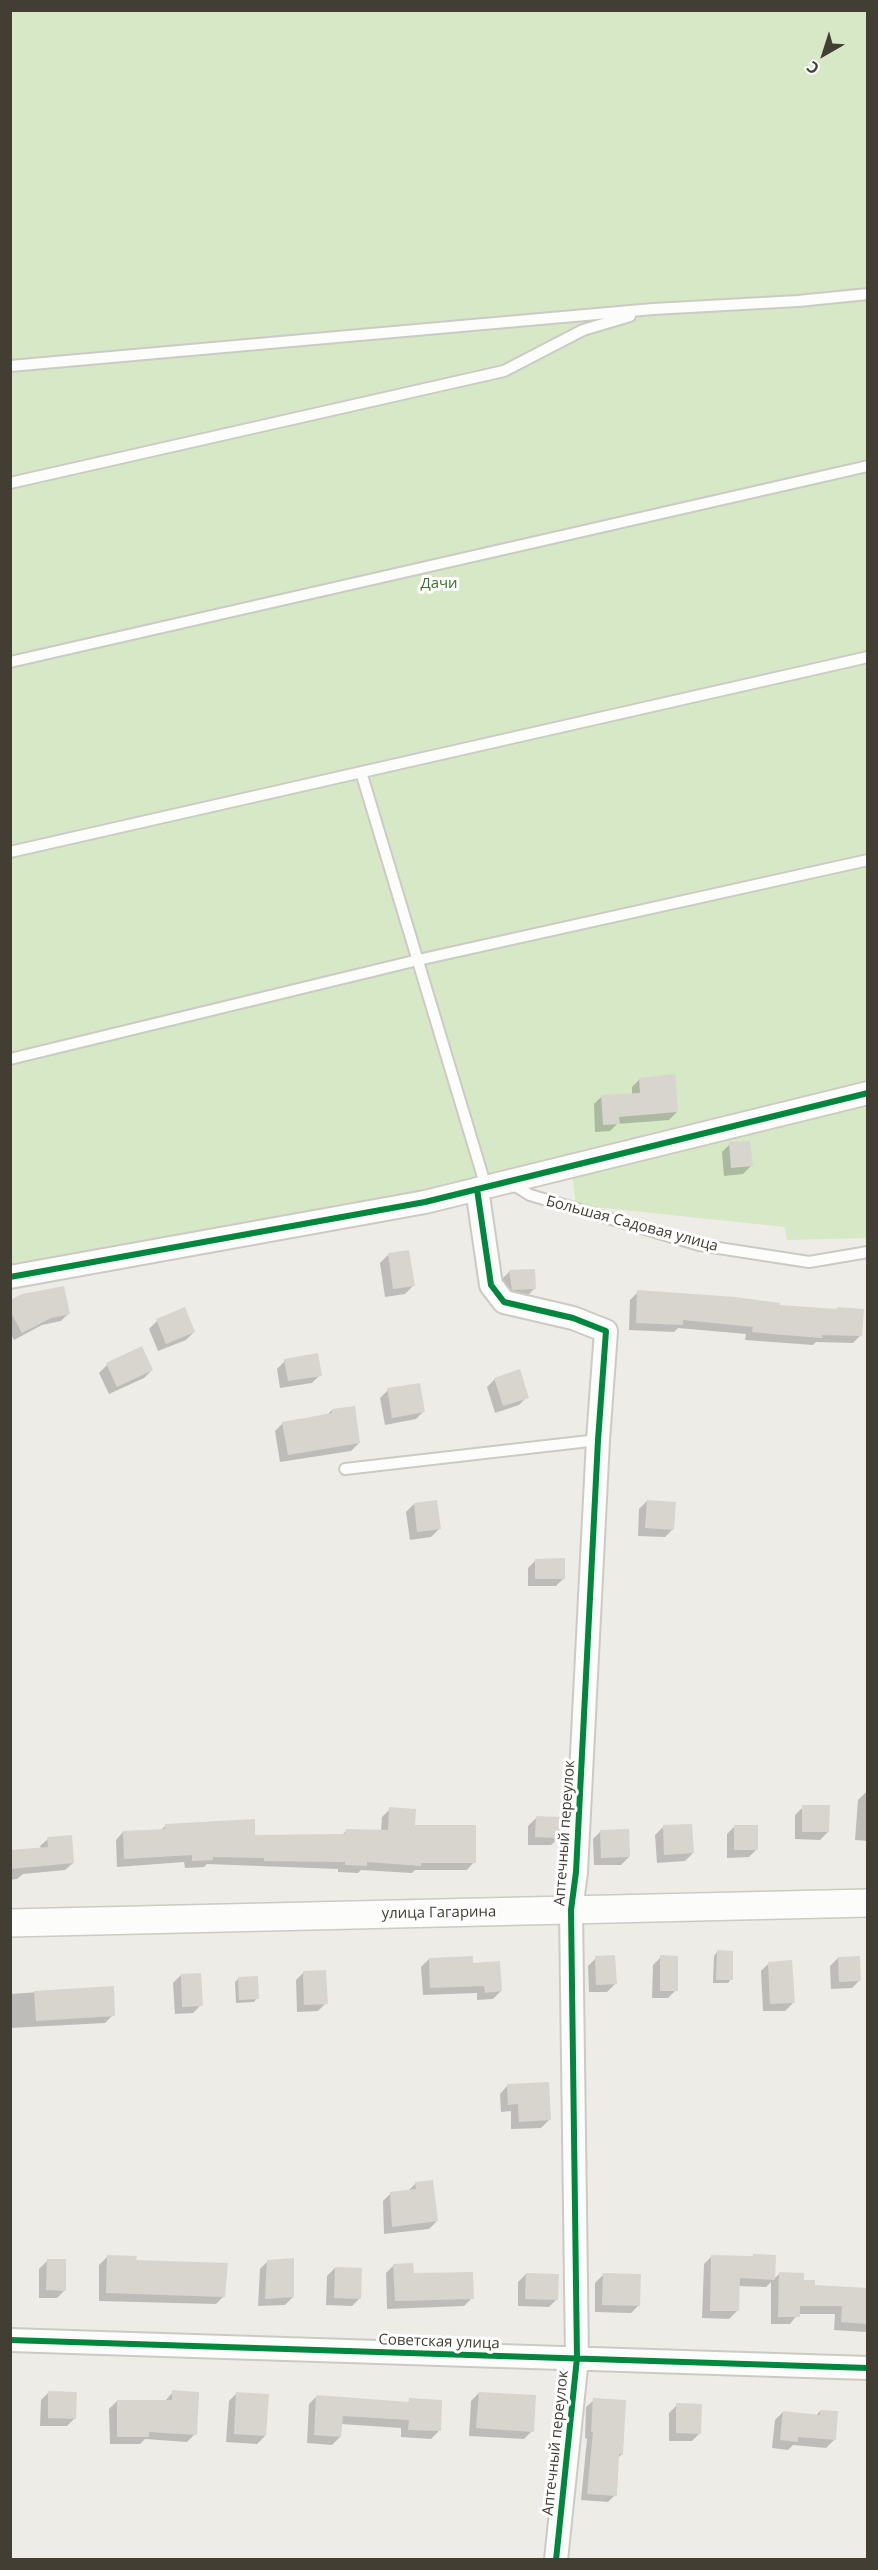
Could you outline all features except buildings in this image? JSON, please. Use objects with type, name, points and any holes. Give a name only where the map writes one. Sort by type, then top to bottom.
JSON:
[{"type":"street","points":[[10,1277],[425,1202],[867,1093]]},
{"type":"street","name":"Аптечный переулок","points":[[481,1188],[491,1285],[504,1302],[573,1318],[606,1330],[598,1440],[576,1872],[571,1910],[577,2358],[556,2559]]},
{"type":"street","name":"улица Гагарина","points":[[10,1923],[867,1903]]},
{"type":"street","name":"Советская улица","points":[[10,2340],[867,2368]]},
{"type":"lane","points":[[10,366],[653,309],[798,301],[867,294]]},
{"type":"lane","points":[[10,483],[504,371],[583,330],[653,309]]},
{"type":"lane","points":[[10,662],[867,466]]},
{"type":"lane","points":[[10,852],[867,657]]},
{"type":"lane","points":[[361,772],[418,960],[481,1188]]},
{"type":"lane","points":[[10,1059],[418,960],[867,860]]},
{"type":"lane","name":"Большая Садовая улица","points":[[508,1181],[530,1196],[699,1245],[809,1262],[867,1252]]},
{"type":"lane","points":[[345,1468],[598,1440]]},
{"type":"green space","name":"Дачи","points":[[11,11],[867,11],[867,1238],[787,1240],[785,1227],[576,1205],[570,1158],[476,1181],[11,1266]]},
{"type":"cycle path","points":[[10,1277],[425,1202],[868,1093]]},
{"type":"cycle path","points":[[477,1189],[491,1285],[504,1302],[573,1318],[606,1331],[598,1440],[576,1872],[571,1910],[577,2358],[556,2560]]},
{"type":"cycle path","points":[[10,2340],[868,2368]]}]
